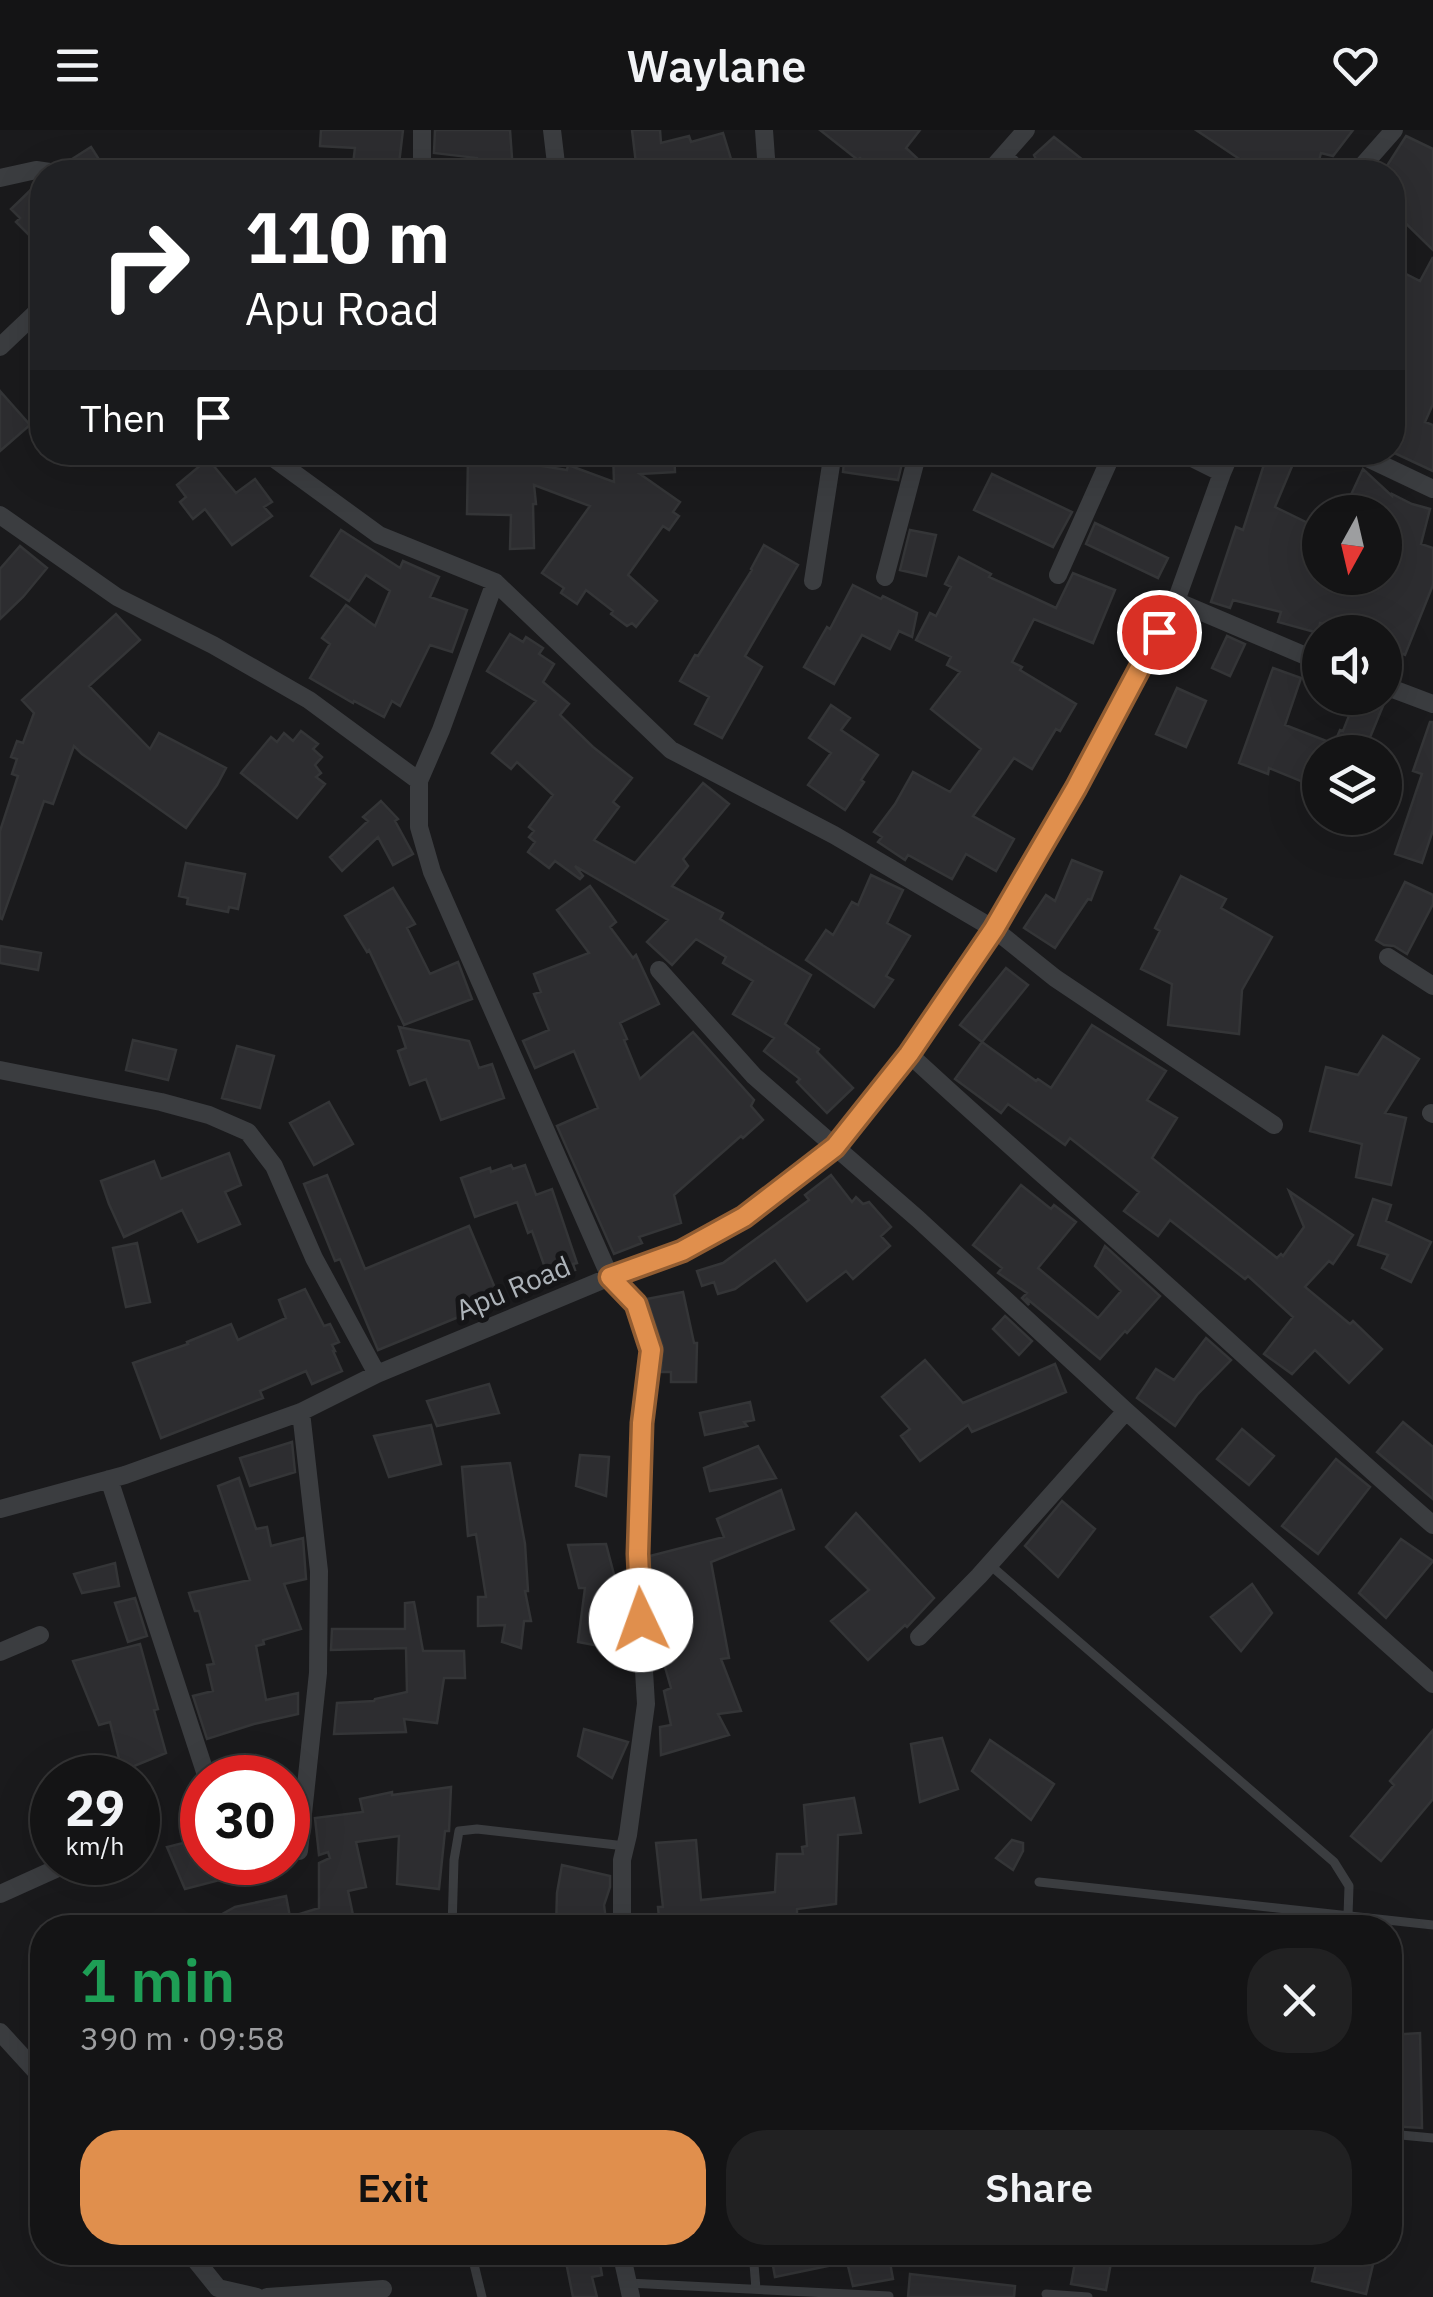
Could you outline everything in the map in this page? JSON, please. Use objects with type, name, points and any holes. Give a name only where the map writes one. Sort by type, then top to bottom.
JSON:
[{"type":"street","points":[[422,130],[422,160]]},
{"type":"street","points":[[552,130],[556,160]]},
{"type":"street","points":[[764,130],[766,160]]},
{"type":"street","points":[[1000,160],[1026,130]]},
{"type":"street","points":[[1368,160],[1394,130]]},
{"type":"street","points":[[1004,156],[1008,160]]},
{"type":"street","points":[[0,178],[30,171]]},
{"type":"street","points":[[0,347],[30,318]]},
{"type":"street","points":[[283,465],[379,535],[495,582],[671,750],[834,835],[994,929],[1055,978],[1274,1125]]},
{"type":"street","points":[[812,581],[832,465]]},
{"type":"street","points":[[885,577],[915,465]]},
{"type":"street","points":[[1058,575],[1106,465]]},
{"type":"street","points":[[1206,465],[1222,473]]},
{"type":"street","name":"Apu Road","points":[[0,1508],[110,1478],[301,1412],[377,1374],[682,1251],[744,1217],[835,1147],[909,1054],[994,929],[1076,788],[1176,601],[1225,465]]},
{"type":"street","points":[[1382,465],[1433,489]]},
{"type":"street","points":[[0,515],[117,597],[213,645],[309,700],[418,781]]},
{"type":"street","points":[[495,582],[441,730],[418,781],[419,827],[432,872],[610,1277],[636,1304],[651,1350],[642,1423],[638,1554],[646,1704],[622,1860],[622,1915]]},
{"type":"street","points":[[1176,601],[1302,654]]},
{"type":"street","points":[[1402,692],[1433,704]]},
{"type":"street","points":[[1388,957],[1433,986]]},
{"type":"street","points":[[658,970],[754,1076],[1433,1684]]},
{"type":"street","points":[[909,1054],[1433,1525]]},
{"type":"street","points":[[0,1070],[160,1102],[209,1115],[248,1132],[274,1166],[314,1258],[377,1374]]},
{"type":"street","points":[[301,1412],[319,1571],[318,1673],[309,1755]]},
{"type":"street","points":[[919,1637],[1126,1412]]},
{"type":"street","points":[[110,1478],[200,1755]]},
{"type":"street","points":[[0,1652],[40,1635]]},
{"type":"street","points":[[0,1894],[30,1880]]},
{"type":"street","points":[[0,2032],[30,2065]]},
{"type":"street","points":[[199,2265],[218,2288],[257,2297]]},
{"type":"street","points":[[624,2265],[630,2290]]},
{"type":"street","points":[[266,2297],[383,2289]]},
{"type":"lane","points":[[989,1564],[1334,1862],[1349,1886],[1348,1915]]},
{"type":"lane","points":[[452,1915],[459,1831],[626,1846]]},
{"type":"lane","points":[[1038,1882],[1339,1915]]},
{"type":"lane","points":[[1402,1922],[1433,1925]]},
{"type":"lane","points":[[1402,2135],[1433,2138]]},
{"type":"lane","points":[[474,2265],[482,2297]]},
{"type":"lane","points":[[754,2265],[756,2289]]},
{"type":"lane","points":[[630,2290],[756,2289],[889,2296]]},
{"type":"lane","points":[[1046,2294],[1088,2297]]},
{"type":"building","points":[[321,130],[403,130],[399,160],[354,160],[355,148],[320,146]]},
{"type":"building","points":[[435,130],[510,130],[512,160],[477,160],[434,153]]},
{"type":"building","points":[[632,130],[660,130],[661,143],[689,136],[691,142],[723,133],[731,160],[636,160]]},
{"type":"building","points":[[820,130],[920,130],[906,148],[917,160],[858,160]]},
{"type":"building","points":[[1196,130],[1353,130],[1333,156],[1321,153],[1319,160],[1241,160]]},
{"type":"building","points":[[1406,136],[1433,149],[1433,250],[1405,223],[1405,160],[1391,160]]},
{"type":"building","points":[[1054,137],[1083,160],[1036,160],[1034,155]]},
{"type":"building","points":[[91,147],[99,160],[70,160]]},
{"type":"building","points":[[30,191],[30,236],[16,222],[20,218],[11,209]]},
{"type":"building","points":[[1433,257],[1433,404],[1425,422],[1433,425],[1433,471],[1405,458],[1405,274],[1420,281]]},
{"type":"building","points":[[0,391],[30,425],[0,451]]},
{"type":"building","points":[[201,465],[213,465],[236,493],[255,479],[272,502],[264,507],[272,516],[232,545],[205,509],[193,519],[180,502],[186,497],[177,485]]},
{"type":"building","points":[[468,465],[536,465],[567,470],[568,465],[614,482],[613,465],[675,465],[675,472],[640,474],[680,502],[673,512],[679,516],[669,530],[663,526],[628,575],[657,601],[636,627],[632,623],[627,626],[586,590],[577,604],[561,593],[564,588],[542,573],[590,506],[534,485],[534,548],[510,549],[511,515],[467,514]]},
{"type":"building","points":[[844,465],[902,465],[898,480],[843,472]]},
{"type":"building","points":[[1264,465],[1293,465],[1275,507],[1302,520],[1302,595],[1402,595],[1402,499],[1430,509],[1421,544],[1433,548],[1433,585],[1405,655],[1402,615],[1302,615],[1302,629],[1278,622],[1281,612],[1233,600],[1230,608],[1211,602],[1236,527],[1243,530]]},
{"type":"building","points":[[1363,469],[1391,495],[1351,495]]},
{"type":"building","points":[[992,474],[1072,512],[1053,547],[974,510]]},
{"type":"building","points":[[1095,523],[1168,558],[1158,578],[1086,544]]},
{"type":"building","points":[[341,530],[400,568],[403,561],[439,577],[430,597],[467,610],[452,652],[430,645],[400,706],[392,701],[384,717],[310,678],[330,644],[322,638],[346,605],[375,626],[390,591],[366,575],[349,601],[311,576]]},
{"type":"building","points":[[910,530],[936,535],[926,576],[900,570]]},
{"type":"building","points":[[764,545],[798,565],[745,656],[762,667],[722,738],[695,724],[709,697],[680,681]]},
{"type":"building","points":[[20,546],[47,568],[0,619],[0,569]]},
{"type":"building","points":[[959,557],[991,574],[989,577],[1056,608],[1073,573],[1115,590],[1093,643],[1034,619],[1012,662],[1076,704],[1032,769],[1014,758],[973,816],[1014,839],[996,871],[966,854],[952,879],[908,855],[905,860],[878,842],[882,837],[874,832],[913,772],[950,792],[981,749],[931,709],[960,672],[947,665],[951,657],[916,640],[930,613],[936,616],[951,587],[945,584]]},
{"type":"building","points":[[853,585],[917,613],[912,637],[899,631],[890,649],[862,635],[834,684],[804,667]]},
{"type":"building","points":[[116,614],[140,640],[89,686],[150,749],[159,733],[226,768],[186,828],[74,746],[53,804],[44,801],[2,919],[0,831],[18,776],[12,774],[17,759],[11,757],[17,741],[23,743],[34,713],[22,700]]},
{"type":"building","points":[[510,634],[523,642],[526,637],[543,648],[539,654],[554,664],[543,682],[569,704],[560,715],[632,778],[613,802],[619,807],[594,840],[635,863],[703,783],[729,804],[683,859],[688,866],[672,886],[723,913],[720,919],[811,975],[785,1024],[819,1049],[817,1052],[853,1088],[827,1113],[797,1082],[800,1079],[764,1051],[774,1038],[733,1014],[753,981],[723,963],[726,957],[696,939],[672,965],[647,942],[668,920],[575,866],[583,876],[580,879],[555,861],[549,868],[528,852],[535,842],[529,837],[534,831],[529,827],[553,795],[517,762],[511,769],[492,753],[536,701],[487,671]]},
{"type":"building","points":[[1227,636],[1245,644],[1230,676],[1212,668]]},
{"type":"building","points":[[1273,668],[1301,678],[1285,725],[1311,735],[1302,735],[1302,782],[1269,768],[1268,774],[1239,763]]},
{"type":"building","points":[[1177,688],[1206,701],[1186,747],[1156,734]]},
{"type":"building","points":[[831,705],[850,718],[841,730],[878,755],[845,810],[808,785],[831,753],[809,738]]},
{"type":"building","points":[[1349,715],[1379,715],[1371,735],[1338,735]]},
{"type":"building","points":[[1433,722],[1433,830],[1422,863],[1395,854],[1422,774],[1413,771]]},
{"type":"building","points":[[301,731],[318,744],[313,749],[322,757],[315,765],[321,773],[316,777],[325,784],[297,818],[241,773],[271,737],[277,742],[284,733],[293,741]]},
{"type":"building","points":[[381,801],[398,819],[395,821],[413,854],[393,865],[378,837],[342,871],[330,857],[368,821],[363,817]]},
{"type":"building","points":[[1072,860],[1102,872],[1091,900],[1055,948],[1024,928],[1046,895],[1055,901]]},
{"type":"building","points":[[186,863],[245,874],[238,909],[229,907],[228,912],[187,904],[188,898],[179,896]]},
{"type":"building","points":[[871,875],[903,890],[887,923],[910,936],[886,976],[893,980],[874,1007],[806,960],[826,930],[833,935],[852,902],[858,905]]},
{"type":"building","points":[[1181,876],[1226,899],[1221,908],[1272,937],[1242,990],[1239,1034],[1168,1025],[1172,984],[1141,969],[1160,931],[1155,928]]},
{"type":"building","points":[[1405,882],[1433,895],[1433,904],[1407,954],[1376,940]]},
{"type":"building","points":[[590,886],[616,922],[610,927],[633,958],[636,955],[659,1004],[620,1023],[640,1079],[693,1032],[754,1100],[751,1106],[763,1120],[674,1195],[681,1223],[639,1237],[642,1243],[614,1254],[557,1126],[598,1108],[574,1051],[535,1068],[523,1041],[549,1030],[534,994],[541,992],[534,974],[589,953],[557,910]]},
{"type":"building","points":[[393,888],[415,924],[407,928],[430,974],[458,962],[472,999],[404,1025],[369,950],[345,916]]},
{"type":"building","points":[[0,946],[41,953],[38,970],[0,963]]},
{"type":"building","points":[[1006,968],[1028,985],[982,1042],[960,1025]]},
{"type":"building","points":[[1092,1025],[1166,1071],[1147,1100],[1177,1118],[1152,1158],[1277,1258],[1283,1256],[1304,1227],[1289,1191],[1353,1235],[1333,1264],[1329,1261],[1305,1287],[1350,1324],[1353,1321],[1382,1349],[1349,1383],[1315,1350],[1292,1374],[1264,1354],[1293,1317],[1248,1276],[1245,1279],[1170,1220],[1158,1236],[1124,1211],[1139,1192],[1070,1138],[1065,1145],[1008,1104],[1001,1113],[955,1079],[982,1042],[1051,1088]]},
{"type":"building","points":[[399,1027],[469,1041],[479,1068],[492,1064],[504,1098],[441,1120],[426,1079],[410,1085],[398,1051],[406,1048]]},
{"type":"building","points":[[1383,1036],[1419,1059],[1385,1113],[1406,1118],[1391,1185],[1356,1177],[1362,1144],[1310,1131],[1326,1067],[1358,1075]]},
{"type":"building","points":[[133,1040],[176,1050],[168,1080],[126,1070]]},
{"type":"building","points":[[237,1046],[274,1056],[260,1108],[222,1098]]},
{"type":"building","points":[[329,1102],[353,1144],[314,1165],[290,1123]]},
{"type":"building","points":[[229,1153],[241,1185],[225,1192],[240,1224],[198,1242],[182,1210],[124,1237],[101,1181],[154,1161],[161,1179]]},
{"type":"building","points":[[511,1165],[513,1169],[525,1165],[536,1195],[552,1189],[577,1263],[573,1264],[575,1270],[549,1279],[517,1202],[475,1217],[461,1178]]},
{"type":"building","points":[[327,1175],[365,1269],[469,1226],[500,1300],[378,1350],[340,1259],[335,1261],[304,1184]]},
{"type":"building","points":[[831,1175],[852,1202],[856,1197],[863,1204],[869,1202],[891,1227],[881,1236],[890,1246],[853,1279],[846,1271],[807,1301],[775,1260],[735,1289],[718,1294],[714,1282],[702,1286],[697,1271],[723,1263],[809,1200],[805,1195]]},
{"type":"building","points":[[1021,1185],[1051,1209],[1054,1205],[1076,1222],[1038,1268],[1098,1318],[1121,1291],[1095,1266],[1105,1246],[1160,1296],[1100,1359],[1026,1298],[1029,1305],[1022,1298],[1027,1293],[998,1273],[1002,1268],[973,1245]]},
{"type":"building","points":[[1373,1199],[1391,1205],[1386,1221],[1431,1242],[1411,1282],[1382,1268],[1388,1255],[1358,1245]]},
{"type":"building","points":[[137,1243],[150,1302],[126,1307],[113,1248]]},
{"type":"building","points":[[305,1289],[324,1326],[330,1324],[339,1342],[332,1345],[342,1371],[312,1384],[306,1371],[260,1391],[263,1398],[161,1438],[133,1363],[231,1324],[238,1340],[286,1318],[279,1300]]},
{"type":"building","points":[[683,1292],[697,1343],[696,1382],[671,1382],[671,1372],[661,1372],[663,1347],[647,1299]]},
{"type":"building","points":[[1005,1316],[1032,1341],[1019,1355],[993,1329]]},
{"type":"building","points":[[1206,1338],[1231,1360],[1197,1395],[1175,1426],[1137,1398],[1156,1369],[1174,1380]]},
{"type":"building","points":[[925,1360],[963,1403],[1055,1364],[1066,1392],[972,1432],[968,1425],[920,1461],[901,1436],[910,1429],[882,1397]]},
{"type":"building","points":[[489,1384],[499,1413],[437,1426],[427,1401]]},
{"type":"building","points":[[750,1402],[754,1420],[744,1422],[747,1426],[705,1435],[700,1413]]},
{"type":"building","points":[[1403,1422],[1433,1447],[1433,1499],[1377,1452]]},
{"type":"building","points":[[431,1425],[441,1464],[389,1477],[374,1436]]},
{"type":"building","points":[[1242,1429],[1274,1456],[1249,1485],[1217,1459]]},
{"type":"building","points":[[292,1442],[295,1472],[250,1486],[240,1458]]},
{"type":"building","points":[[758,1446],[776,1478],[710,1491],[704,1468]]},
{"type":"building","points":[[580,1455],[609,1457],[606,1496],[576,1486]]},
{"type":"building","points":[[1336,1459],[1370,1487],[1318,1554],[1282,1526]]},
{"type":"building","points":[[510,1463],[525,1544],[525,1591],[531,1621],[524,1621],[521,1648],[502,1642],[505,1625],[478,1626],[478,1597],[486,1597],[476,1534],[468,1536],[462,1467]]},
{"type":"building","points":[[239,1478],[256,1529],[267,1527],[271,1546],[303,1538],[306,1579],[284,1584],[301,1629],[263,1640],[264,1644],[256,1646],[266,1700],[298,1693],[298,1714],[207,1739],[193,1696],[213,1691],[207,1665],[214,1664],[199,1611],[195,1611],[189,1593],[250,1580],[218,1486]]},
{"type":"building","points":[[781,1490],[794,1529],[711,1562],[729,1658],[721,1659],[741,1711],[718,1714],[729,1735],[661,1755],[660,1727],[671,1725],[664,1691],[671,1688],[657,1639],[667,1637],[660,1579],[651,1582],[650,1556],[724,1537],[717,1519]]},
{"type":"building","points":[[1062,1501],[1095,1529],[1058,1577],[1025,1546]]},
{"type":"building","points":[[856,1513],[934,1598],[868,1660],[831,1621],[869,1590],[826,1547]]},
{"type":"building","points":[[1401,1539],[1433,1561],[1386,1618],[1359,1593]]},
{"type":"building","points":[[606,1544],[617,1586],[626,1585],[628,1611],[621,1650],[578,1642],[585,1588],[579,1588],[568,1545]]},
{"type":"building","points":[[115,1563],[119,1586],[82,1593],[74,1574]]},
{"type":"building","points":[[1252,1584],[1272,1613],[1241,1651],[1211,1617]]},
{"type":"building","points":[[135,1598],[147,1636],[128,1642],[115,1603]]},
{"type":"building","points":[[414,1602],[423,1651],[464,1651],[465,1678],[444,1678],[437,1723],[404,1719],[406,1732],[334,1734],[337,1703],[374,1701],[407,1692],[406,1648],[331,1650],[332,1629],[405,1629],[405,1603]]},
{"type":"building","points":[[140,1644],[166,1753],[118,1755],[110,1722],[99,1725],[73,1661]]},
{"type":"building","points":[[584,1729],[628,1742],[612,1778],[578,1756]]},
{"type":"building","points":[[1433,1730],[1433,1799],[1381,1861],[1351,1836]]},
{"type":"building","points":[[942,1738],[958,1789],[920,1802],[911,1744]]},
{"type":"building","points":[[990,1740],[1054,1784],[1031,1820],[972,1771]]},
{"type":"building","points":[[451,1787],[449,1831],[445,1831],[439,1889],[397,1884],[399,1836],[356,1842],[366,1887],[348,1891],[353,1915],[296,1915],[319,1908],[319,1863],[330,1858],[328,1852],[319,1855],[315,1818],[363,1812],[360,1799]]},
{"type":"building","points":[[854,1798],[861,1833],[838,1835],[836,1904],[797,1909],[797,1915],[659,1915],[658,1907],[663,1907],[656,1843],[696,1840],[701,1900],[775,1892],[777,1854],[803,1854],[802,1847],[807,1846],[804,1805]]},
{"type":"building","points":[[1012,1840],[1023,1843],[1013,1870],[996,1858]]},
{"type":"building","points":[[180,1844],[180,1877],[167,1847]]},
{"type":"building","points":[[562,1865],[610,1876],[605,1915],[556,1915]]},
{"type":"building","points":[[286,1896],[290,1915],[221,1915],[235,1907]]},
{"type":"building","points":[[1420,2033],[1422,2128],[1402,2127],[1402,2034]]},
{"type":"building","points":[[567,2265],[600,2265],[602,2275],[592,2277],[597,2297],[573,2297]]},
{"type":"building","points":[[773,2265],[833,2265],[775,2277]]},
{"type":"building","points":[[848,2265],[890,2265],[893,2279],[853,2286]]},
{"type":"building","points":[[1075,2265],[1111,2265],[1106,2290],[1071,2284]]},
{"type":"building","points":[[1316,2265],[1373,2265],[1366,2294],[1312,2281]]},
{"type":"building","points":[[910,2274],[1015,2286],[1014,2297],[908,2297]]},
{"type":"route","points":[[641,1620],[638,1554],[642,1423],[651,1350],[636,1304],[610,1277],[682,1251],[744,1217],[835,1147],[909,1054],[994,929],[1076,788],[1159,632]]}]
